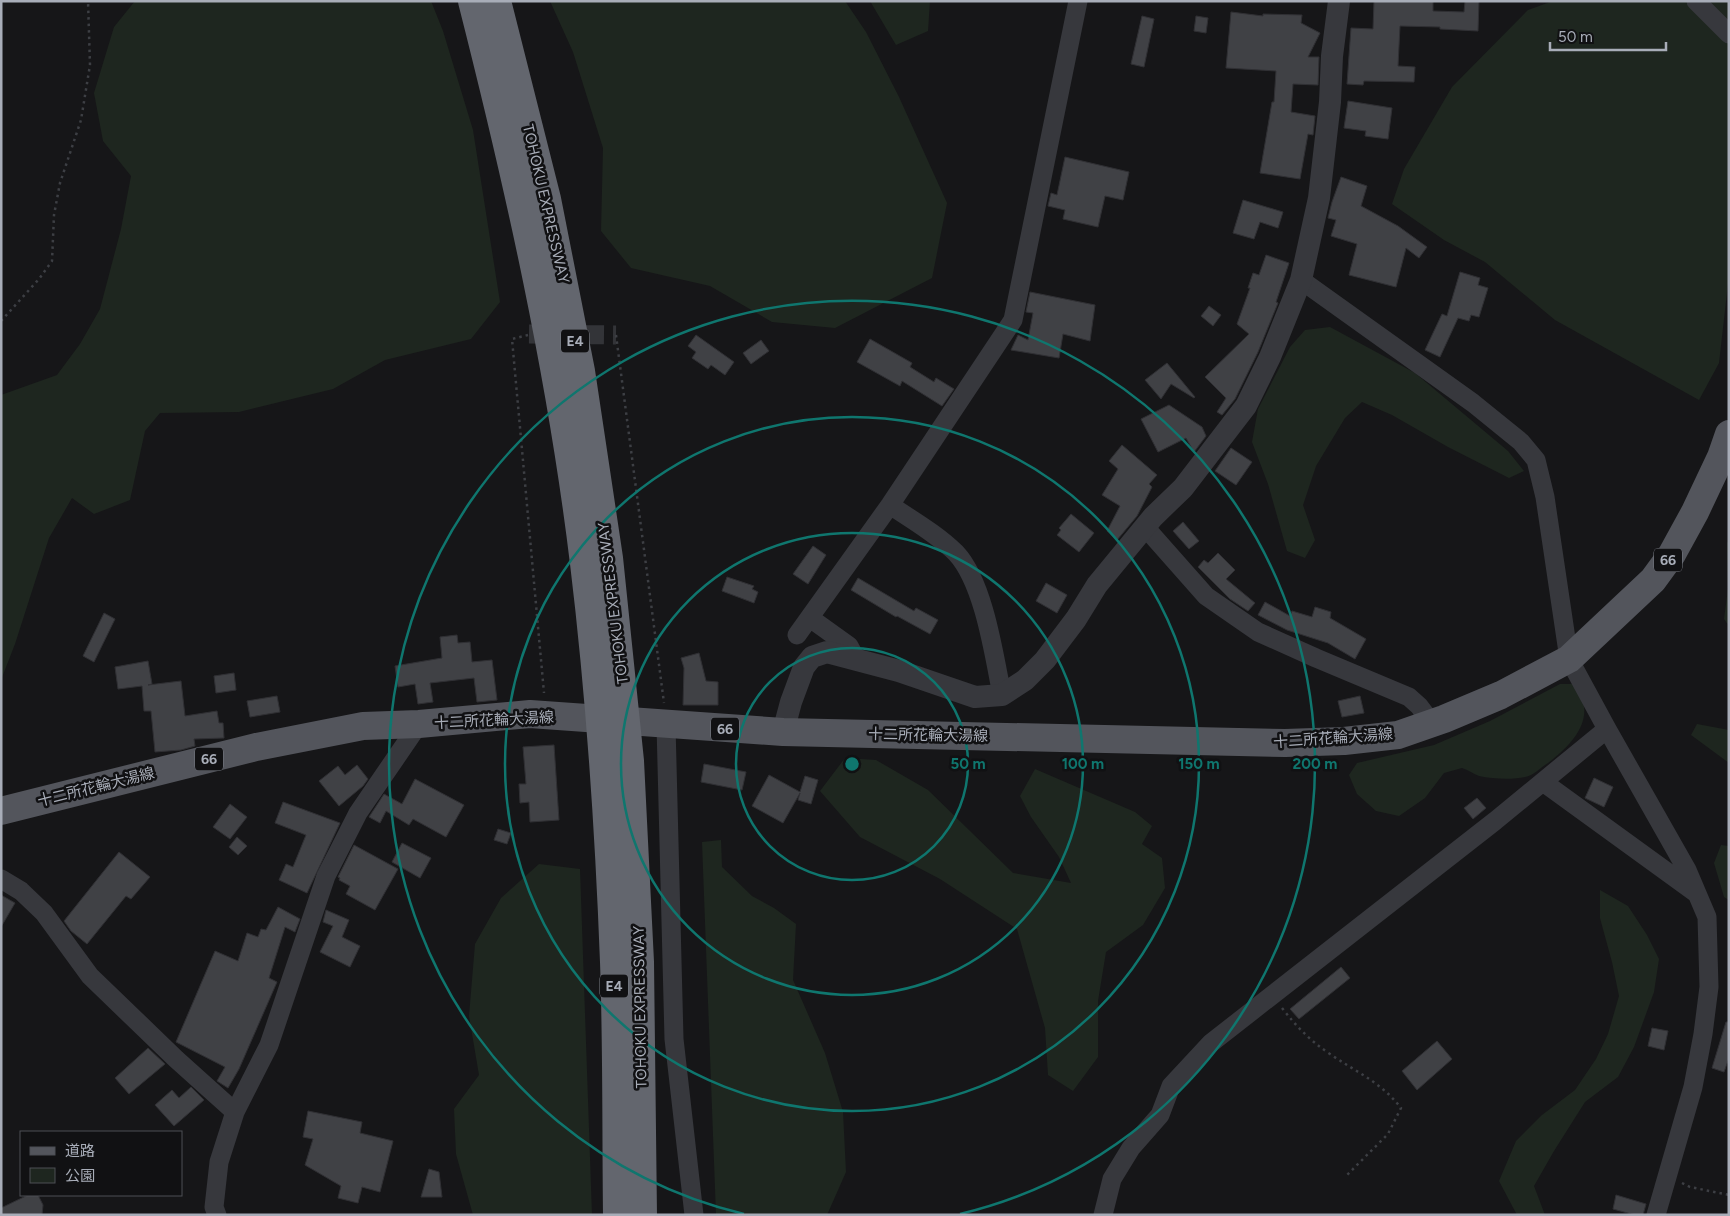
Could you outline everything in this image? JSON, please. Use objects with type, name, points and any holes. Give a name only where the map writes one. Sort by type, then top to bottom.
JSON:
[{"type":"highway","name":"TOHOKU EXPRESSWAY","points":[[472,1],[522,205],[556,375],[584,561],[610,685],[630,761],[640,962],[643,1215]]},
{"type":"highway","name":"TOHOKU EXPRESSWAY","points":[[497,1],[547,199],[581,371],[609,558],[610,685],[603,758],[614,964],[618,1215]]},
{"type":"main road","name":"十二所花輪大湯線","points":[[1,811],[256,747],[363,726],[419,724],[546,714],[666,725],[783,732],[1285,743],[1344,741],[1398,735],[1501,695],[1569,659],[1653,580],[1672,554],[1699,504],[1721,457],[1729,434]]},
{"type":"street","points":[[798,635],[890,505],[1013,320],[1078,1]]},
{"type":"street","points":[[783,732],[791,702],[804,667],[812,657],[827,652],[899,671],[975,697],[1002,695],[1025,680],[1045,660],[1076,619],[1097,585],[1145,527],[1184,488],[1246,406],[1270,357],[1301,280],[1318,198],[1330,102],[1332,56],[1339,1]]},
{"type":"street","points":[[1696,1],[1729,34]]},
{"type":"street","points":[[1301,280],[1473,403],[1521,442],[1536,460],[1545,497],[1569,659],[1687,870],[1707,917],[1709,987],[1703,1034],[1693,1087],[1656,1215]]},
{"type":"street","points":[[890,505],[938,538],[957,554],[972,579],[986,617],[1002,695]]},
{"type":"street","points":[[1145,527],[1206,596],[1258,632],[1409,697],[1419,706],[1432,723]]},
{"type":"street","points":[[810,618],[849,646],[856,659]]},
{"type":"street","points":[[217,1215],[214,1207],[219,1162],[235,1112],[269,1045],[326,876],[358,813],[419,724]]},
{"type":"street","points":[[666,725],[674,1039],[694,1215]]},
{"type":"street","points":[[1103,1215],[1112,1179],[1130,1148],[1160,1115],[1171,1086],[1211,1043],[1488,827],[1607,729]]},
{"type":"street","points":[[1543,782],[1697,894]]},
{"type":"street","points":[[1,880],[21,892],[44,913],[90,976],[176,1059],[235,1112]]},
{"type":"path","points":[[1,321],[39,279],[52,261],[54,215],[58,191],[81,120],[90,65],[88,1]]},
{"type":"path","points":[[529,334],[512,339],[546,714]]},
{"type":"path","points":[[616,335],[666,725]]},
{"type":"path","points":[[1271,995],[1304,1034],[1330,1054],[1376,1082],[1401,1108],[1388,1134],[1346,1176]]},
{"type":"path","points":[[1667,1175],[1690,1187],[1729,1194]]},
{"type":"green space","points":[[135,1],[431,1],[443,31],[473,130],[500,302],[471,339],[385,360],[333,389],[239,412],[160,413],[145,431],[130,500],[94,514],[72,498],[49,538],[15,644],[1,680],[1,395],[57,375],[80,344],[100,309],[121,229],[131,176],[103,141],[94,93],[114,27]]},
{"type":"green space","points":[[550,1],[845,1],[866,32],[899,97],[947,203],[932,278],[835,328],[772,322],[710,286],[631,268],[601,231],[603,148],[573,52]]},
{"type":"green space","points":[[870,1],[930,1],[928,31],[896,45]]},
{"type":"green space","points":[[1553,1],[1729,1],[1729,275],[1719,363],[1699,400],[1555,320],[1485,262],[1444,240],[1392,204],[1404,169],[1452,87],[1528,10]]},
{"type":"green space","points":[[1330,327],[1415,373],[1508,451],[1524,471],[1509,478],[1448,447],[1392,415],[1362,402],[1345,418],[1316,466],[1303,505],[1315,540],[1305,558],[1287,551],[1268,484],[1252,442],[1258,409],[1290,347],[1305,330]]},
{"type":"green space","points":[[1729,539],[1729,626],[1724,619],[1728,589],[1727,543]]},
{"type":"green space","points":[[1560,684],[1574,684],[1581,696],[1584,718],[1580,728],[1567,747],[1531,775],[1514,779],[1490,778],[1479,776],[1462,768],[1444,773],[1425,798],[1399,816],[1376,811],[1357,794],[1349,775],[1357,763],[1434,745],[1490,721]]},
{"type":"green space","points":[[1697,724],[1729,730],[1729,763],[1691,735]]},
{"type":"green space","points":[[845,758],[876,760],[928,790],[1013,873],[1071,883],[1059,857],[1031,817],[1020,796],[1035,769],[1135,812],[1152,826],[1142,844],[1162,858],[1165,888],[1143,925],[1106,952],[1098,1001],[1098,1057],[1073,1091],[1048,1075],[1045,1028],[1017,929],[940,879],[860,837],[820,791]]},
{"type":"green space","points":[[721,840],[722,867],[752,896],[774,908],[796,924],[793,980],[825,1053],[843,1112],[846,1172],[827,1215],[716,1215],[702,842]]},
{"type":"green space","points":[[1721,845],[1729,846],[1729,900],[1724,897],[1714,863]]},
{"type":"green space","points":[[539,864],[580,869],[592,1215],[473,1215],[456,1154],[454,1109],[479,1075],[469,1016],[475,944],[501,898]]},
{"type":"green space","points":[[1600,890],[1628,906],[1647,935],[1659,959],[1654,992],[1634,1047],[1618,1077],[1585,1102],[1534,1186],[1545,1215],[1517,1215],[1499,1181],[1516,1141],[1542,1115],[1575,1090],[1596,1059],[1608,1034],[1619,996],[1600,918]]},
{"type":"building","points":[[1374,1],[1433,1],[1433,11],[1464,12],[1465,1],[1479,1],[1478,31],[1440,29],[1440,27],[1400,26],[1398,66],[1415,67],[1414,82],[1364,81],[1363,85],[1347,84],[1351,28],[1373,29]]},
{"type":"building","points":[[1231,12],[1263,16],[1263,14],[1302,15],[1301,23],[1320,33],[1308,57],[1319,57],[1318,85],[1293,84],[1291,112],[1315,116],[1313,135],[1308,134],[1300,179],[1260,173],[1272,102],[1274,102],[1276,71],[1226,68]]},
{"type":"building","points":[[1142,16],[1154,19],[1144,67],[1131,64]]},
{"type":"building","points":[[1196,16],[1208,18],[1206,33],[1194,31]]},
{"type":"building","points":[[1348,101],[1392,108],[1388,139],[1365,136],[1366,131],[1344,128]]},
{"type":"building","points":[[1065,157],[1129,172],[1123,200],[1105,196],[1098,227],[1063,219],[1065,210],[1048,206],[1051,193],[1057,195]]},
{"type":"building","points":[[1341,177],[1367,186],[1361,206],[1398,226],[1427,247],[1419,258],[1406,248],[1396,287],[1349,275],[1357,244],[1331,236],[1336,220],[1328,218]]},
{"type":"building","points":[[1243,200],[1283,212],[1278,228],[1260,222],[1254,239],[1233,233]]},
{"type":"building","points":[[1266,255],[1289,263],[1276,302],[1278,303],[1258,352],[1235,399],[1222,415],[1217,412],[1226,398],[1205,377],[1249,334],[1237,324],[1250,288],[1248,288],[1253,273],[1259,275]]},
{"type":"building","points":[[1460,272],[1480,278],[1478,285],[1488,288],[1479,317],[1471,315],[1469,321],[1458,318],[1440,357],[1425,350],[1442,314],[1447,316]]},
{"type":"building","points":[[1030,292],[1095,305],[1090,341],[1063,334],[1059,358],[1011,350],[1018,335],[1028,340],[1033,313],[1026,312]]},
{"type":"building","points":[[1209,306],[1221,315],[1213,326],[1201,316]]},
{"type":"building","points":[[696,335],[734,362],[725,375],[711,365],[708,369],[692,358],[696,352],[688,346]]},
{"type":"building","points":[[870,339],[912,363],[910,367],[934,382],[936,378],[954,389],[942,406],[902,381],[900,386],[857,362]]},
{"type":"building","points":[[761,340],[769,351],[751,364],[743,353]]},
{"type":"building","points":[[1167,363],[1194,398],[1171,384],[1161,399],[1145,380]]},
{"type":"building","points":[[1169,405],[1202,427],[1206,436],[1194,452],[1186,438],[1158,452],[1141,419]]},
{"type":"building","points":[[1122,445],[1157,475],[1149,484],[1152,487],[1137,516],[1117,540],[1107,531],[1120,506],[1102,495],[1118,469],[1109,461]]},
{"type":"building","points":[[1231,448],[1252,462],[1236,485],[1215,471]]},
{"type":"building","points":[[1071,514],[1094,533],[1079,552],[1057,535],[1061,530],[1059,528]]},
{"type":"building","points":[[1183,522],[1199,541],[1189,549],[1173,531]]},
{"type":"building","points":[[813,546],[826,555],[808,584],[793,574]]},
{"type":"building","points":[[1218,553],[1235,570],[1226,579],[1255,603],[1248,611],[1230,599],[1198,567],[1204,560],[1208,563]]},
{"type":"building","points":[[727,577],[754,586],[752,589],[758,592],[754,603],[722,591]]},
{"type":"building","points":[[858,578],[914,611],[916,608],[938,620],[930,634],[896,617],[851,590]]},
{"type":"building","points":[[1046,583],[1067,595],[1057,613],[1036,601]]},
{"type":"building","points":[[1265,602],[1290,616],[1292,611],[1312,617],[1315,607],[1331,612],[1330,618],[1366,639],[1355,659],[1328,643],[1287,630],[1258,615]]},
{"type":"building","points":[[104,613],[115,619],[94,662],[83,656]]},
{"type":"building","points":[[457,635],[458,643],[470,642],[472,662],[492,660],[497,700],[477,702],[474,678],[430,683],[433,702],[418,704],[415,684],[398,687],[395,666],[442,658],[440,637]]},
{"type":"building","points":[[699,653],[706,681],[718,682],[718,705],[683,705],[684,668],[681,658]]},
{"type":"building","points":[[148,661],[152,684],[148,685],[181,681],[185,716],[217,711],[219,723],[223,723],[224,738],[194,739],[195,746],[181,750],[155,752],[151,711],[144,711],[142,686],[118,689],[115,667]]},
{"type":"building","points":[[234,673],[236,690],[216,693],[214,676]]},
{"type":"building","points":[[277,696],[280,712],[250,717],[247,701]]},
{"type":"building","points":[[1360,696],[1364,713],[1342,717],[1338,701]]},
{"type":"building","points":[[554,745],[559,820],[530,822],[529,802],[520,803],[519,784],[526,784],[523,747]]},
{"type":"building","points":[[704,764],[746,772],[742,790],[701,782]]},
{"type":"building","points":[[357,765],[368,779],[363,786],[339,806],[319,781],[338,766],[345,775]]},
{"type":"building","points":[[769,775],[800,792],[805,776],[818,780],[811,804],[798,800],[800,793],[783,823],[752,806]]},
{"type":"building","points":[[1594,778],[1613,787],[1604,807],[1585,798]]},
{"type":"building","points":[[415,779],[464,805],[446,837],[413,819],[409,825],[386,811],[380,823],[369,817],[384,794],[402,804]]},
{"type":"building","points":[[1477,798],[1486,808],[1473,819],[1464,808]]},
{"type":"building","points":[[283,802],[340,823],[307,893],[279,880],[286,864],[293,867],[306,835],[275,823]]},
{"type":"building","points":[[230,804],[247,817],[230,839],[213,827]]},
{"type":"building","points":[[498,829],[511,833],[507,844],[494,840]]},
{"type":"building","points":[[237,837],[247,846],[238,855],[229,847]]},
{"type":"building","points":[[402,843],[431,858],[420,878],[392,862]]},
{"type":"building","points":[[354,845],[398,869],[375,910],[346,894],[350,886],[339,880],[340,878],[338,877]]},
{"type":"building","points":[[119,852],[150,877],[131,899],[126,896],[87,944],[71,931],[64,921]]},
{"type":"building","points":[[1,895],[15,903],[1,927]]},
{"type":"building","points":[[278,907],[300,919],[295,932],[285,927],[269,978],[277,982],[239,1069],[228,1088],[217,1081],[225,1067],[176,1042],[215,951],[238,961],[247,933],[258,937],[261,929],[266,930]]},
{"type":"building","points":[[326,910],[349,920],[342,937],[360,946],[350,967],[320,952],[333,926],[323,922]]},
{"type":"building","points":[[1341,967],[1350,978],[1299,1019],[1290,1009]]},
{"type":"building","points":[[1726,1022],[1729,1022],[1729,1058],[1724,1072],[1712,1068]]},
{"type":"building","points":[[1652,1028],[1668,1031],[1664,1050],[1648,1046]]},
{"type":"building","points":[[1437,1041],[1452,1059],[1417,1090],[1402,1071]]},
{"type":"building","points":[[148,1048],[165,1064],[129,1094],[115,1078]]},
{"type":"building","points":[[191,1087],[204,1100],[174,1126],[155,1105],[172,1090],[179,1098]]},
{"type":"building","points":[[308,1111],[362,1122],[360,1133],[393,1141],[380,1192],[362,1187],[358,1203],[338,1198],[341,1186],[305,1165],[313,1139],[303,1137]]},
{"type":"building","points":[[429,1169],[439,1172],[442,1197],[421,1197]]},
{"type":"building","points":[[1616,1195],[1646,1204],[1643,1215],[1635,1215],[1613,1209]]},
{"type":"building","points":[[26,1196],[38,1196],[43,1205],[42,1215],[1,1215],[1,1208]]},
{"type":"tunnel","points":[[529,334],[616,335]]}]
